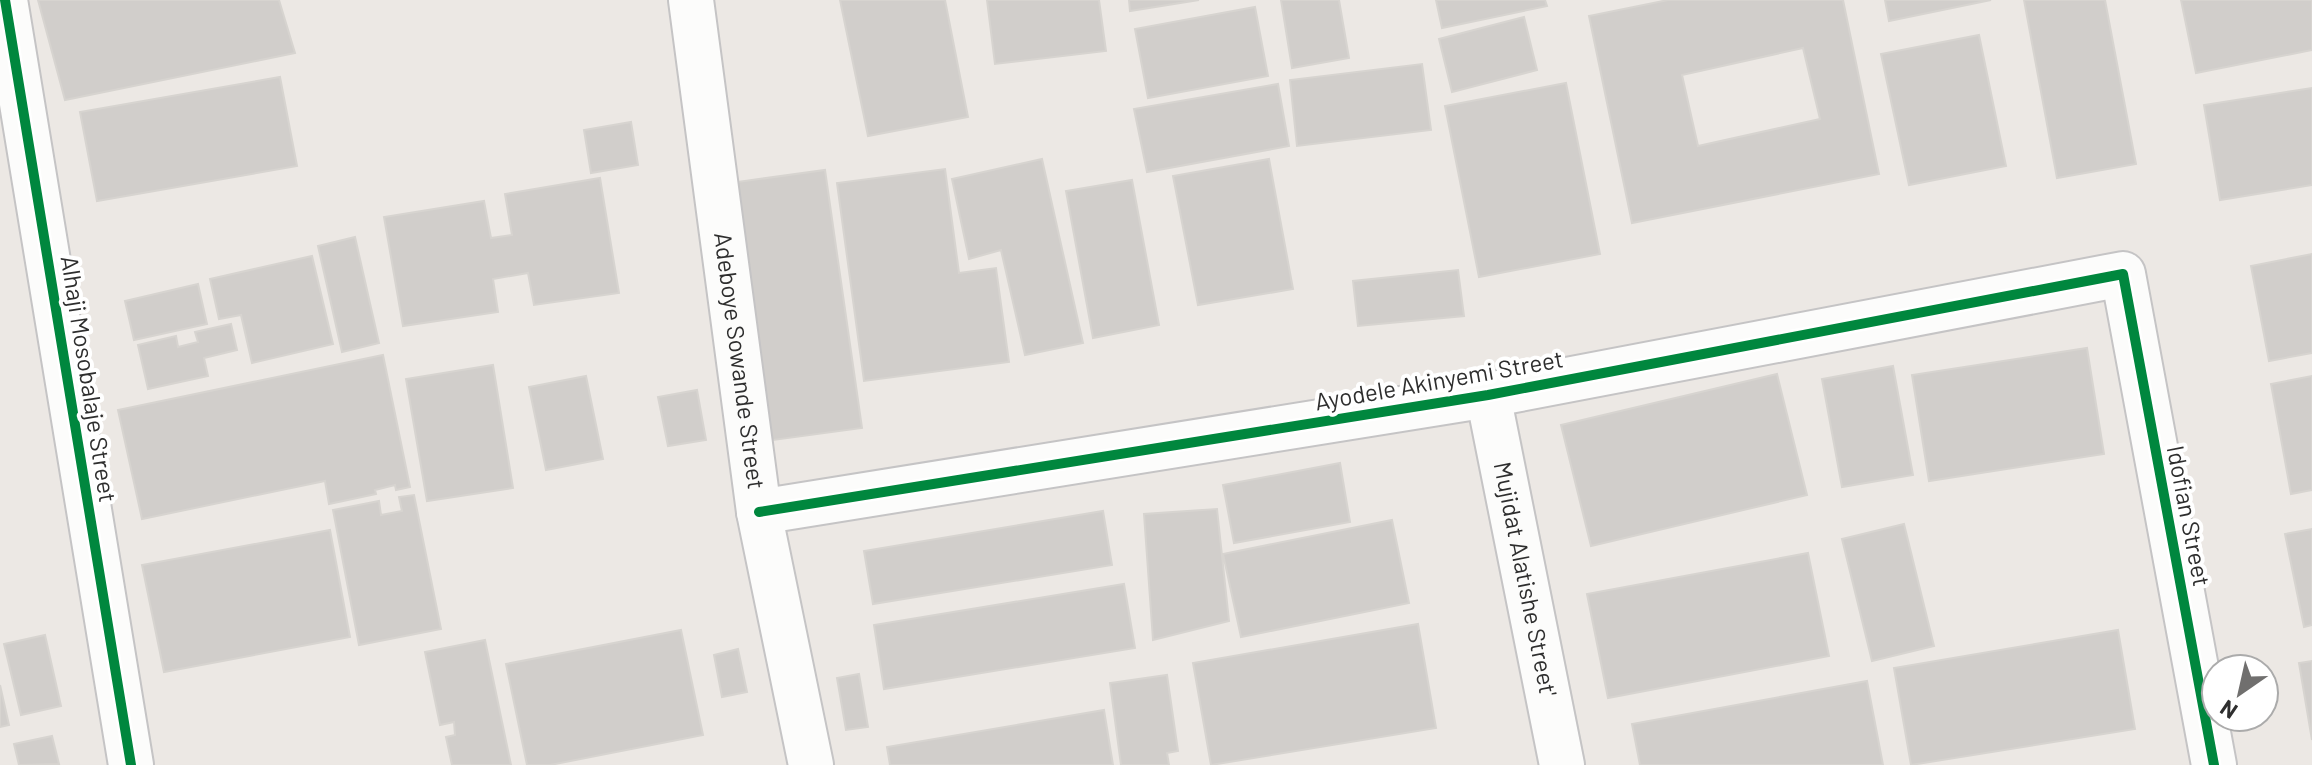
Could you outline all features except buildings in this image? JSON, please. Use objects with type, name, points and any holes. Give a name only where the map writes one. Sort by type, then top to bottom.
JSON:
[{"type":"street","name":"Alhaji Mosobalaje Street","points":[[5,0],[131,765]]},
{"type":"street","name":"Adeboye Sowande Street","points":[[691,0],[759,512],[811,765]]},
{"type":"street","name":"Ayodele Akinyemi Street","points":[[759,512],[1488,395],[2123,274]]},
{"type":"street","name":"Idofian Street","points":[[2123,274],[2214,765]]},
{"type":"street","name":"Mujidat Alatishe Street'","points":[[1488,395],[1562,765]]},
{"type":"cycle path","points":[[5,0],[131,765]]},
{"type":"cycle path","points":[[759,512],[1488,395],[2123,274],[2214,765]]}]
